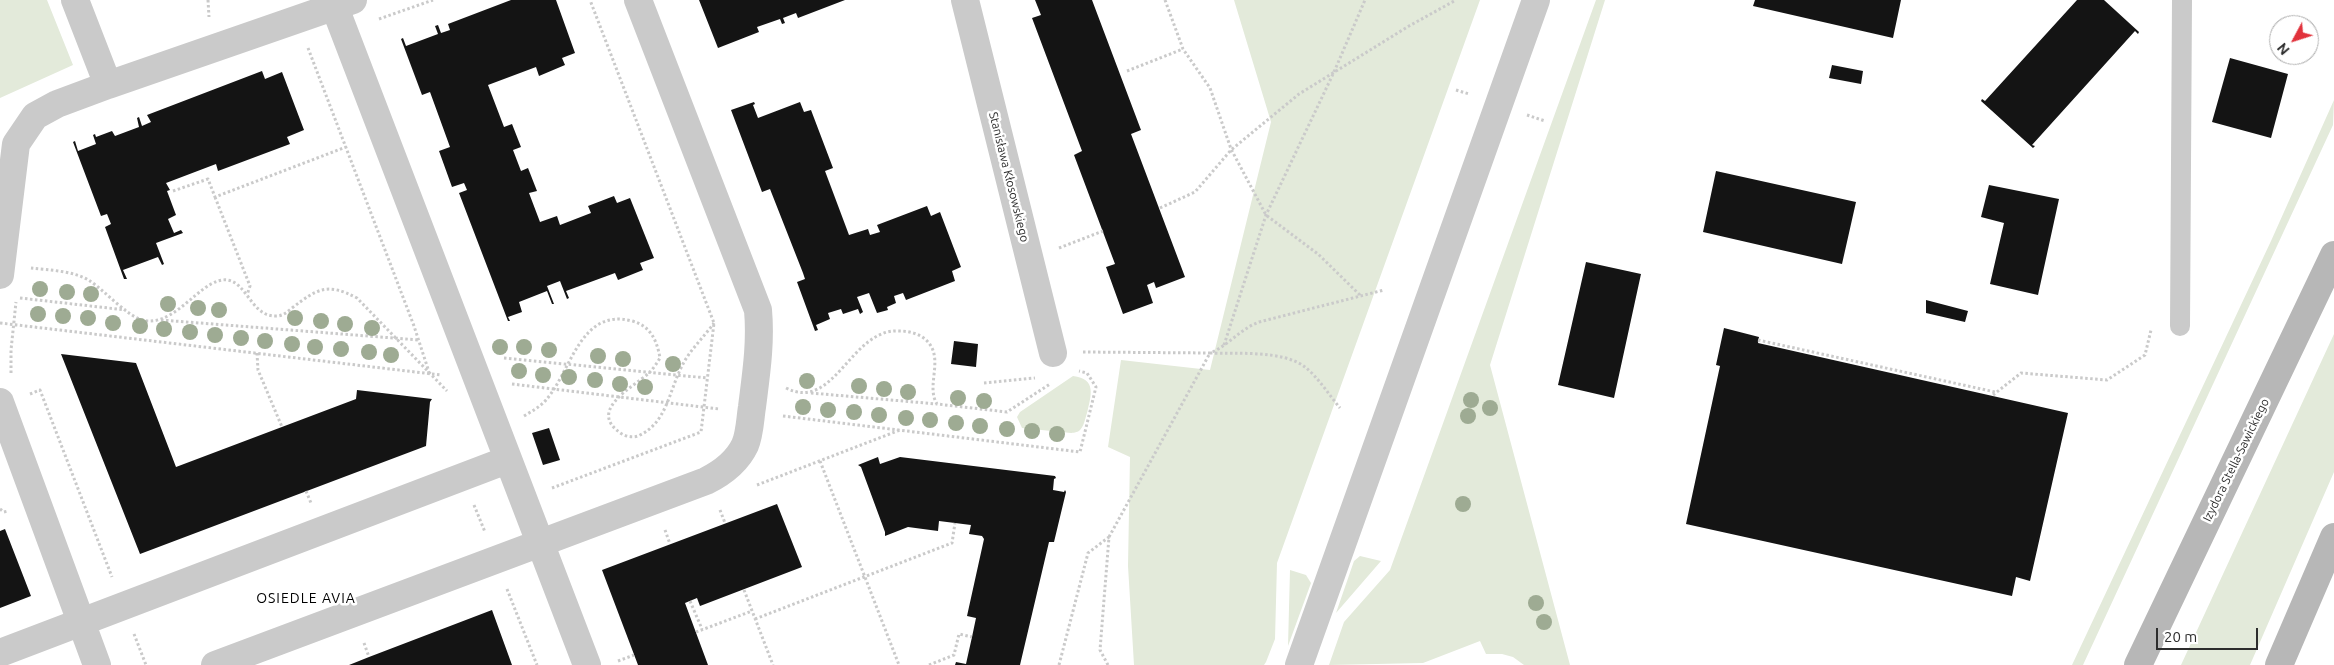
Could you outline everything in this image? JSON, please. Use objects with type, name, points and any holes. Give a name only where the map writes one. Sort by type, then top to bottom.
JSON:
[{"type":"main road","name":"Izydora Stella-Sawickiego","points":[[2138,665],[2334,255]]},
{"type":"main road","points":[[2279,665],[2334,537]]},
{"type":"street","points":[[75,0],[108,85]]},
{"type":"street","points":[[215,665],[716,476],[733,462],[745,446],[751,413],[760,333],[758,310],[638,0]]},
{"type":"street","name":"Stanisława Kłosowskiego","points":[[966,0],[1048,365]]},
{"type":"street","points":[[1301,661],[1536,0]]},
{"type":"street","points":[[13,278],[16,144],[35,116],[57,104],[108,85],[344,3],[507,460],[540,543],[599,664]]},
{"type":"street","points":[[13,393],[80,622],[97,665]]},
{"type":"street","points":[[0,653],[507,460]]},
{"type":"lane","points":[[2180,326],[2182,0]]},
{"type":"path","points":[[523,500],[701,432],[714,323],[590,0]]},
{"type":"path","points":[[1165,0],[1183,49],[1210,88],[1232,149],[1266,215],[1318,254],[1360,295]]},
{"type":"path","points":[[1223,346],[1266,215],[1366,0]]},
{"type":"path","points":[[1160,208],[1195,192],[1232,149],[1299,94],[1409,26],[1456,0]]},
{"type":"path","points":[[297,18],[419,340],[430,374]]},
{"type":"path","points":[[1127,71],[1183,49]]},
{"type":"path","points":[[215,197],[346,148]]},
{"type":"path","points":[[173,191],[208,179],[250,286],[247,295]]},
{"type":"path","points":[[1057,249],[1103,231]]},
{"type":"path","points":[[146,665],[40,390],[13,393],[10,365],[17,297],[13,278],[61,272],[88,279],[126,310],[142,320],[398,340],[419,340]]},
{"type":"path","points":[[161,320],[212,284],[222,280],[233,280],[255,306],[266,314],[276,316],[283,315],[310,293],[328,288],[342,290],[357,298],[430,374]]},
{"type":"path","points":[[1058,665],[1088,553],[1109,537],[1210,353],[1250,326],[1384,290]]},
{"type":"path","points":[[17,297],[126,310]]},
{"type":"path","points":[[520,418],[535,410],[547,399],[587,332],[614,319],[625,319],[637,322],[649,330],[657,343],[660,358],[650,372],[618,396],[610,409],[610,419],[615,428],[624,436],[637,437],[648,432],[657,424],[682,365],[714,323]]},
{"type":"path","points":[[0,323],[1080,452],[1096,386],[1087,373],[1075,370]]},
{"type":"path","points":[[1758,340],[1995,394],[2021,373],[2106,380],[2146,355],[2152,326]]},
{"type":"path","points":[[808,393],[822,388],[829,383],[853,354],[871,339],[890,330],[909,331],[926,340],[936,359],[932,396],[938,404]]},
{"type":"path","points":[[1082,352],[1210,353],[1262,355],[1293,360],[1306,368],[1340,408]]},
{"type":"path","points":[[257,353],[258,370],[282,428]]},
{"type":"path","points":[[501,358],[707,378]]},
{"type":"path","points":[[984,383],[1048,365]]},
{"type":"path","points":[[784,386],[793,391],[808,393],[1007,412],[1054,381]]},
{"type":"path","points":[[754,486],[901,430]]},
{"type":"path","points":[[820,462],[899,665]]},
{"type":"path","points":[[755,619],[952,543],[955,523]]},
{"type":"path","points":[[1108,665],[1100,650],[1109,537]]},
{"type":"path","points":[[744,590],[773,665]]},
{"type":"path","points":[[690,601],[702,629]]},
{"type":"path","points":[[696,632],[752,610]]},
{"type":"path","points":[[929,665],[954,655],[959,634],[972,637]]},
{"type":"path","points":[[364,642],[369,657]]},
{"type":"path","points":[[599,664],[634,655]]},
{"type":"green space","points":[[0,0],[47,0],[73,65],[0,98]]},
{"type":"green space","points":[[1234,0],[1480,0],[1277,563],[1275,639],[1266,662],[1264,665],[1134,665],[1128,566],[1130,457],[1108,447],[1121,360],[1210,370],[1271,122]]},
{"type":"green space","points":[[1596,0],[1605,0],[1490,365],[1570,665],[1524,665],[1513,657],[1502,654],[1486,654],[1480,641],[1423,663],[1329,665],[1344,622],[1390,570]]},
{"type":"green space","points":[[2334,100],[2333,125],[2083,665],[2072,665],[2271,241]]},
{"type":"green space","points":[[2334,334],[2334,472],[2250,665],[2181,665]]},
{"type":"green space","points":[[1073,376],[1081,378],[1089,384],[1091,394],[1081,429],[1071,433],[1022,428],[1017,417],[1020,412]]},
{"type":"green space","points":[[1360,556],[1381,561],[1336,613],[1354,561]]},
{"type":"green space","points":[[1290,570],[1306,575],[1311,583],[1288,646]]},
{"type":"building","points":[[511,0],[556,0],[575,53],[562,58],[565,65],[539,76],[536,67],[488,85],[504,127],[512,124],[521,147],[513,150],[521,171],[528,168],[537,191],[529,193],[540,222],[557,216],[560,225],[591,213],[588,206],[614,196],[617,203],[630,198],[654,258],[640,263],[643,270],[618,280],[615,273],[566,291],[569,298],[567,299],[560,281],[547,286],[554,304],[552,304],[547,291],[519,302],[522,312],[508,317],[510,321],[508,321],[459,193],[467,190],[464,183],[452,187],[439,151],[450,147],[430,92],[422,95],[401,39],[403,38],[406,46],[438,34],[435,26],[438,25],[441,33],[450,30],[448,24]]},
{"type":"building","points":[[699,0],[845,0],[798,18],[796,13],[783,18],[785,23],[782,24],[780,19],[757,27],[759,32],[718,48]]},
{"type":"building","points":[[1035,0],[1092,0],[1141,130],[1131,134],[1185,277],[1156,288],[1154,282],[1147,285],[1153,303],[1123,314],[1106,267],[1115,264],[1074,155],[1082,151],[1032,18],[1041,15]]},
{"type":"building","points":[[1755,0],[1901,0],[1893,38],[1753,6]]},
{"type":"building","points":[[2077,0],[2104,0],[2139,32],[2138,34],[2135,31],[2032,145],[2035,146],[2033,148],[1981,101],[1982,99],[1985,101]]},
{"type":"building","points":[[2230,58],[2288,74],[2271,138],[2212,122]]},
{"type":"building","points":[[1832,65],[1863,71],[1861,84],[1829,78]]},
{"type":"building","points":[[262,71],[265,79],[282,72],[304,130],[287,137],[290,144],[218,171],[216,164],[166,183],[170,190],[167,191],[176,215],[168,219],[174,233],[181,230],[183,233],[156,243],[164,264],[162,265],[158,257],[123,270],[127,279],[124,279],[105,227],[111,224],[107,214],[101,216],[73,142],[75,141],[78,151],[96,144],[93,135],[95,134],[96,137],[112,131],[115,136],[139,127],[137,118],[139,117],[142,126],[151,122],[147,115]]},
{"type":"building","points":[[754,102],[755,104],[753,105],[758,118],[800,102],[804,112],[811,110],[833,168],[825,171],[849,235],[868,229],[870,235],[880,232],[877,225],[927,206],[931,216],[940,212],[961,267],[952,271],[955,281],[906,300],[903,293],[894,296],[896,303],[887,307],[888,310],[877,313],[869,293],[857,297],[863,312],[860,314],[858,309],[843,314],[841,309],[828,313],[830,319],[816,325],[818,330],[815,331],[797,282],[805,279],[803,273],[770,189],[762,192],[731,110]]},
{"type":"building","points":[[1716,171],[1856,202],[1842,264],[1703,232]]},
{"type":"building","points":[[1989,185],[2059,199],[2038,295],[1990,284],[2004,223],[1981,217]]},
{"type":"building","points":[[1586,262],[1641,274],[1614,398],[1558,385]]},
{"type":"building","points":[[1926,300],[1968,311],[1965,322],[1926,313]]},
{"type":"building","points":[[1724,328],[1759,337],[1758,343],[2068,413],[2030,581],[2016,577],[2012,596],[1686,524],[1720,366],[1716,365]]},
{"type":"building","points":[[954,341],[978,344],[976,367],[951,364]]},
{"type":"building","points":[[61,354],[136,363],[176,467],[356,399],[357,390],[432,399],[430,402],[426,446],[140,554]]},
{"type":"building","points":[[549,428],[560,460],[543,465],[532,433]]},
{"type":"building","points":[[878,457],[880,464],[900,457],[1055,476],[1053,490],[1064,492],[1065,490],[1054,542],[1049,542],[1020,665],[955,665],[956,662],[966,664],[976,618],[967,616],[984,539],[982,536],[969,534],[971,525],[939,521],[938,531],[908,527],[885,536],[861,467],[858,465]]},
{"type":"building","points":[[777,504],[802,567],[700,606],[697,598],[685,603],[708,665],[638,665],[602,570]]},
{"type":"building","points":[[5,529],[31,596],[0,608],[0,531]]},
{"type":"building","points":[[492,610],[512,665],[349,665],[369,657]]},
{"type":"district","name":"OSIEDLE AVIA","points":[[306,598]]}]
